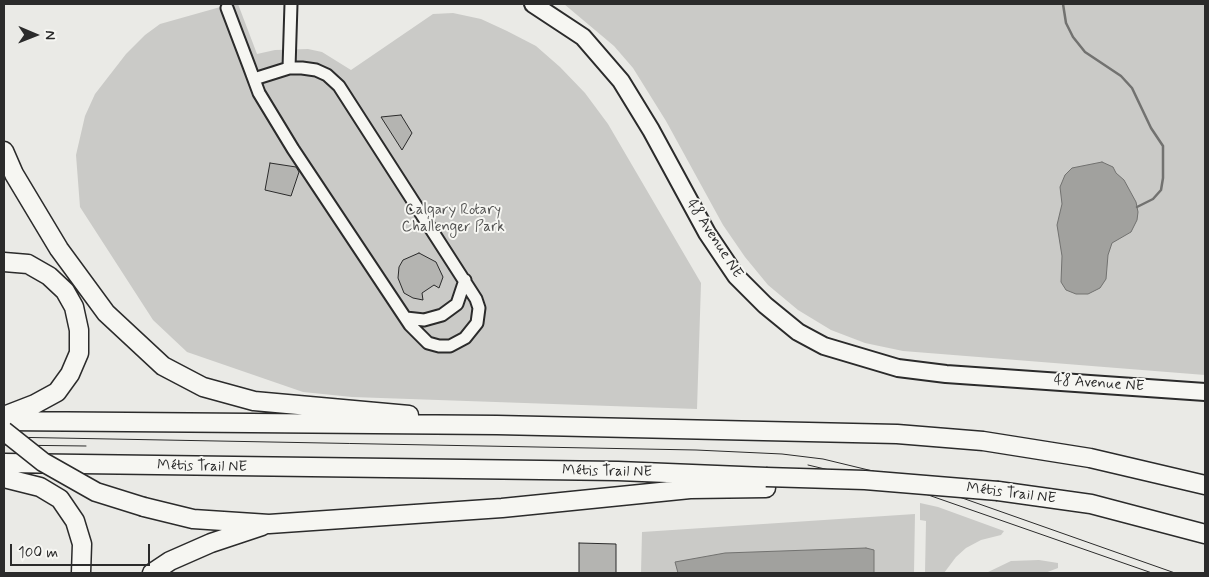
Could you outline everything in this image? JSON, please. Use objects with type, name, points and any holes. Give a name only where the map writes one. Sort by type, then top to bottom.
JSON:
[{"type":"main road","points":[[4,151],[14,174],[59,249],[106,313],[162,366],[203,387],[254,400],[379,411],[497,425]]},
{"type":"main road","points":[[4,262],[28,264],[49,276],[65,291],[74,307],[79,330],[79,353],[70,374],[57,392],[35,404],[4,416]]},
{"type":"main road","points":[[4,421],[497,425],[897,434],[983,441],[1090,458],[1205,485]]},
{"type":"main road","points":[[4,431],[43,462],[96,492],[144,507],[193,519],[269,524],[502,508],[766,483]]},
{"type":"main road","name":"Métis Trail NE","points":[[4,463],[218,468],[618,472],[766,483],[887,481],[998,491],[1091,504],[1205,534]]},
{"type":"main road","points":[[4,478],[40,487],[60,499],[75,521],[82,544],[81,573]]},
{"type":"main road","points":[[152,573],[170,561],[211,543],[269,524]]},
{"type":"street","points":[[289,68],[291,4]]},
{"type":"street","name":"48 Avenue NE","points":[[533,4],[583,37],[620,81],[651,130],[707,233],[736,276],[765,305],[798,332],[824,346],[898,368],[946,374],[1205,392]]},
{"type":"street","points":[[228,8],[259,94],[293,149],[419,337],[428,343],[439,346],[458,343],[472,332],[479,316],[476,299],[339,86],[327,75],[316,70],[289,68],[254,79]]},
{"type":"street","points":[[406,318],[434,319],[450,310],[461,298],[465,280]]},
{"type":"green space","name":"Calgary Rotary Challenger Park","points":[[231,4],[238,4],[257,54],[275,50],[308,49],[322,52],[351,70],[433,14],[453,13],[481,19],[536,46],[585,93],[608,124],[701,283],[697,409],[352,397],[303,392],[187,352],[153,320],[80,207],[76,155],[85,116],[95,94],[126,54],[145,35],[160,24]]},
{"type":"green space","points":[[564,4],[1205,4],[1205,375],[903,351],[865,343],[831,330],[798,310],[768,285],[745,257],[723,225],[666,121],[633,68],[614,46]]},
{"type":"green space","points":[[920,503],[938,507],[1004,531],[1001,535],[981,540],[966,548],[956,557],[944,573],[925,573],[926,521],[920,520]]},
{"type":"green space","points":[[915,514],[914,573],[641,573],[642,532]]},
{"type":"green space","points":[[1039,560],[1058,563],[1058,568],[1045,573],[986,573],[1011,561]]},
{"type":"shaded area","points":[[1102,162],[1113,167],[1116,173],[1124,180],[1136,202],[1137,220],[1131,232],[1112,243],[1108,255],[1106,279],[1100,288],[1088,294],[1076,294],[1066,290],[1061,282],[1062,256],[1057,225],[1062,204],[1060,187],[1065,175],[1072,168]]},
{"type":"shaded area","points":[[866,548],[874,550],[874,573],[678,573],[675,562],[725,553]]},
{"type":"building","points":[[401,115],[412,133],[402,150],[381,117]]},
{"type":"building","points":[[270,163],[296,167],[299,172],[291,196],[265,190]]},
{"type":"building","points":[[419,253],[436,262],[443,277],[439,288],[434,285],[422,293],[423,300],[413,298],[404,293],[398,278],[399,267],[403,260]]},
{"type":"building","points":[[579,543],[616,544],[616,573],[579,573]]},
{"type":"waterway","points":[[1063,4],[1066,23],[1073,37],[1085,52],[1121,76],[1132,88],[1151,128],[1163,146],[1161,190],[1153,199],[1137,207]]},
{"type":"tram line","points":[[4,437],[696,450],[782,454],[823,459],[914,481],[1175,573]]},
{"type":"tram line","points":[[4,445],[86,446]]},
{"type":"tram line","points":[[808,465],[914,490],[1152,573]]}]
